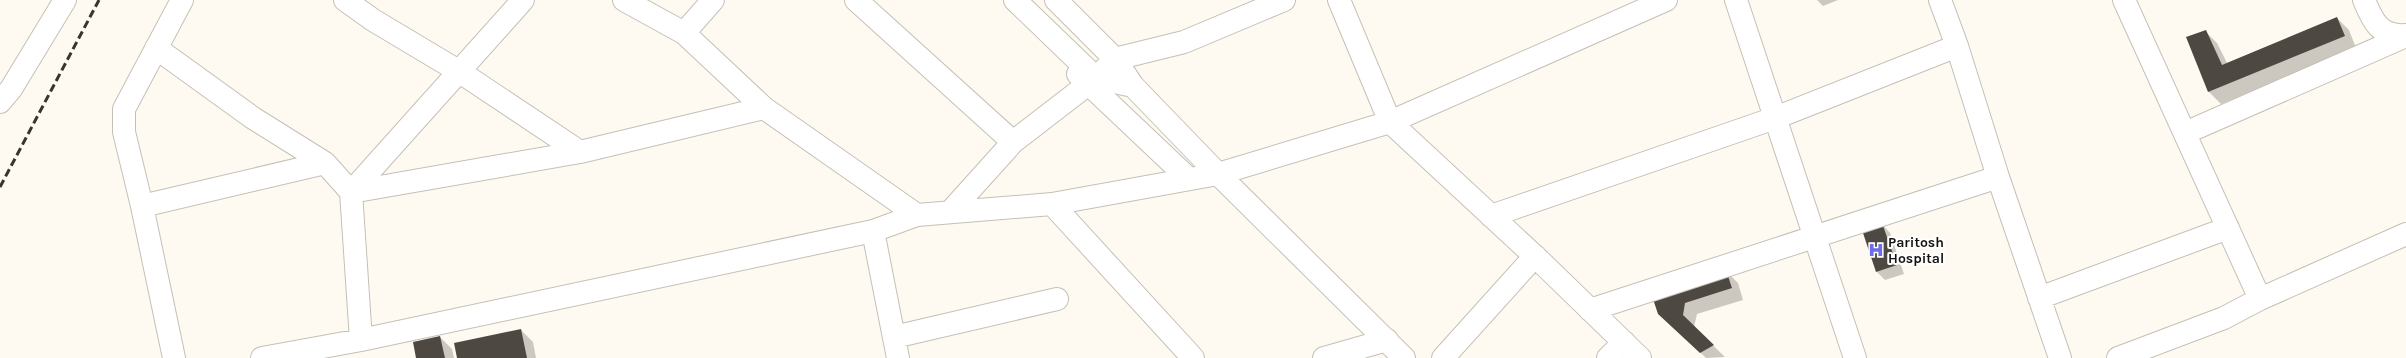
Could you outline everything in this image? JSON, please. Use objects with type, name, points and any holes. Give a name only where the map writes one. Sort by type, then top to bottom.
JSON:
[{"type":"street","points":[[0,102],[11,89],[64,0]]},
{"type":"street","points":[[174,358],[142,206],[124,132],[124,109],[182,0]]},
{"type":"street","points":[[344,0],[373,20],[460,72],[580,152]]},
{"type":"street","points":[[351,192],[523,0]]},
{"type":"street","points":[[624,0],[684,33],[764,108],[917,215]]},
{"type":"street","points":[[684,33],[713,0]]},
{"type":"street","points":[[856,0],[1013,142]]},
{"type":"street","points":[[1003,0],[1092,81],[1189,179]]},
{"type":"street","points":[[1015,0],[1077,62],[1092,81],[1133,86]]},
{"type":"street","points":[[1056,0],[1115,59],[1133,86],[1218,174],[1404,358]]},
{"type":"street","points":[[950,212],[1013,142],[1092,81],[1115,59],[1184,42],[1284,0]]},
{"type":"street","points":[[1339,0],[1390,122],[1535,256],[1640,358]]},
{"type":"street","points":[[262,358],[361,340],[873,231],[917,215],[1052,204],[1218,174],[1390,122],[1666,0]]},
{"type":"street","points":[[1736,0],[1855,358]]},
{"type":"street","points":[[1940,0],[1957,46],[1998,177],[2060,358]]},
{"type":"street","points":[[2124,0],[2260,299]]},
{"type":"street","points":[[2364,0],[2378,27],[2392,36],[2406,36]]},
{"type":"street","points":[[2185,133],[2406,36]]},
{"type":"street","points":[[1492,216],[1775,118],[1957,46]]},
{"type":"street","points":[[156,48],[253,118],[325,162],[351,192],[361,340]]},
{"type":"street","points":[[351,192],[580,152],[764,108]]},
{"type":"street","points":[[142,206],[325,162]]},
{"type":"street","points":[[1590,310],[1998,177]]},
{"type":"street","points":[[1052,204],[1193,358]]},
{"type":"street","points":[[2040,298],[2228,228]]},
{"type":"street","points":[[873,231],[896,348],[1057,299]]},
{"type":"street","points":[[2118,358],[2224,318],[2260,299],[2406,234]]},
{"type":"street","points":[[1442,358],[1535,256]]},
{"type":"street","points":[[1324,358],[1387,340]]},
{"type":"street","points":[[1608,358],[1624,342]]},
{"type":"building","points":[[2337,17],[2345,36],[2208,92],[2186,37],[2206,30],[2222,65]]},
{"type":"building","points":[[1882,223],[1897,265],[1876,272],[1862,230]]},
{"type":"building","points":[[1726,270],[1732,288],[1685,303],[1683,315],[1714,345],[1700,353],[1658,314],[1652,296]]},
{"type":"building","points":[[521,329],[527,358],[457,358],[454,343]]},
{"type":"building","points":[[440,336],[445,358],[416,358],[413,342]]},
{"type":"railway","points":[[0,187],[99,0]]},
{"type":"place","name":"Paritosh Hospital","points":[[1876,250]]}]
